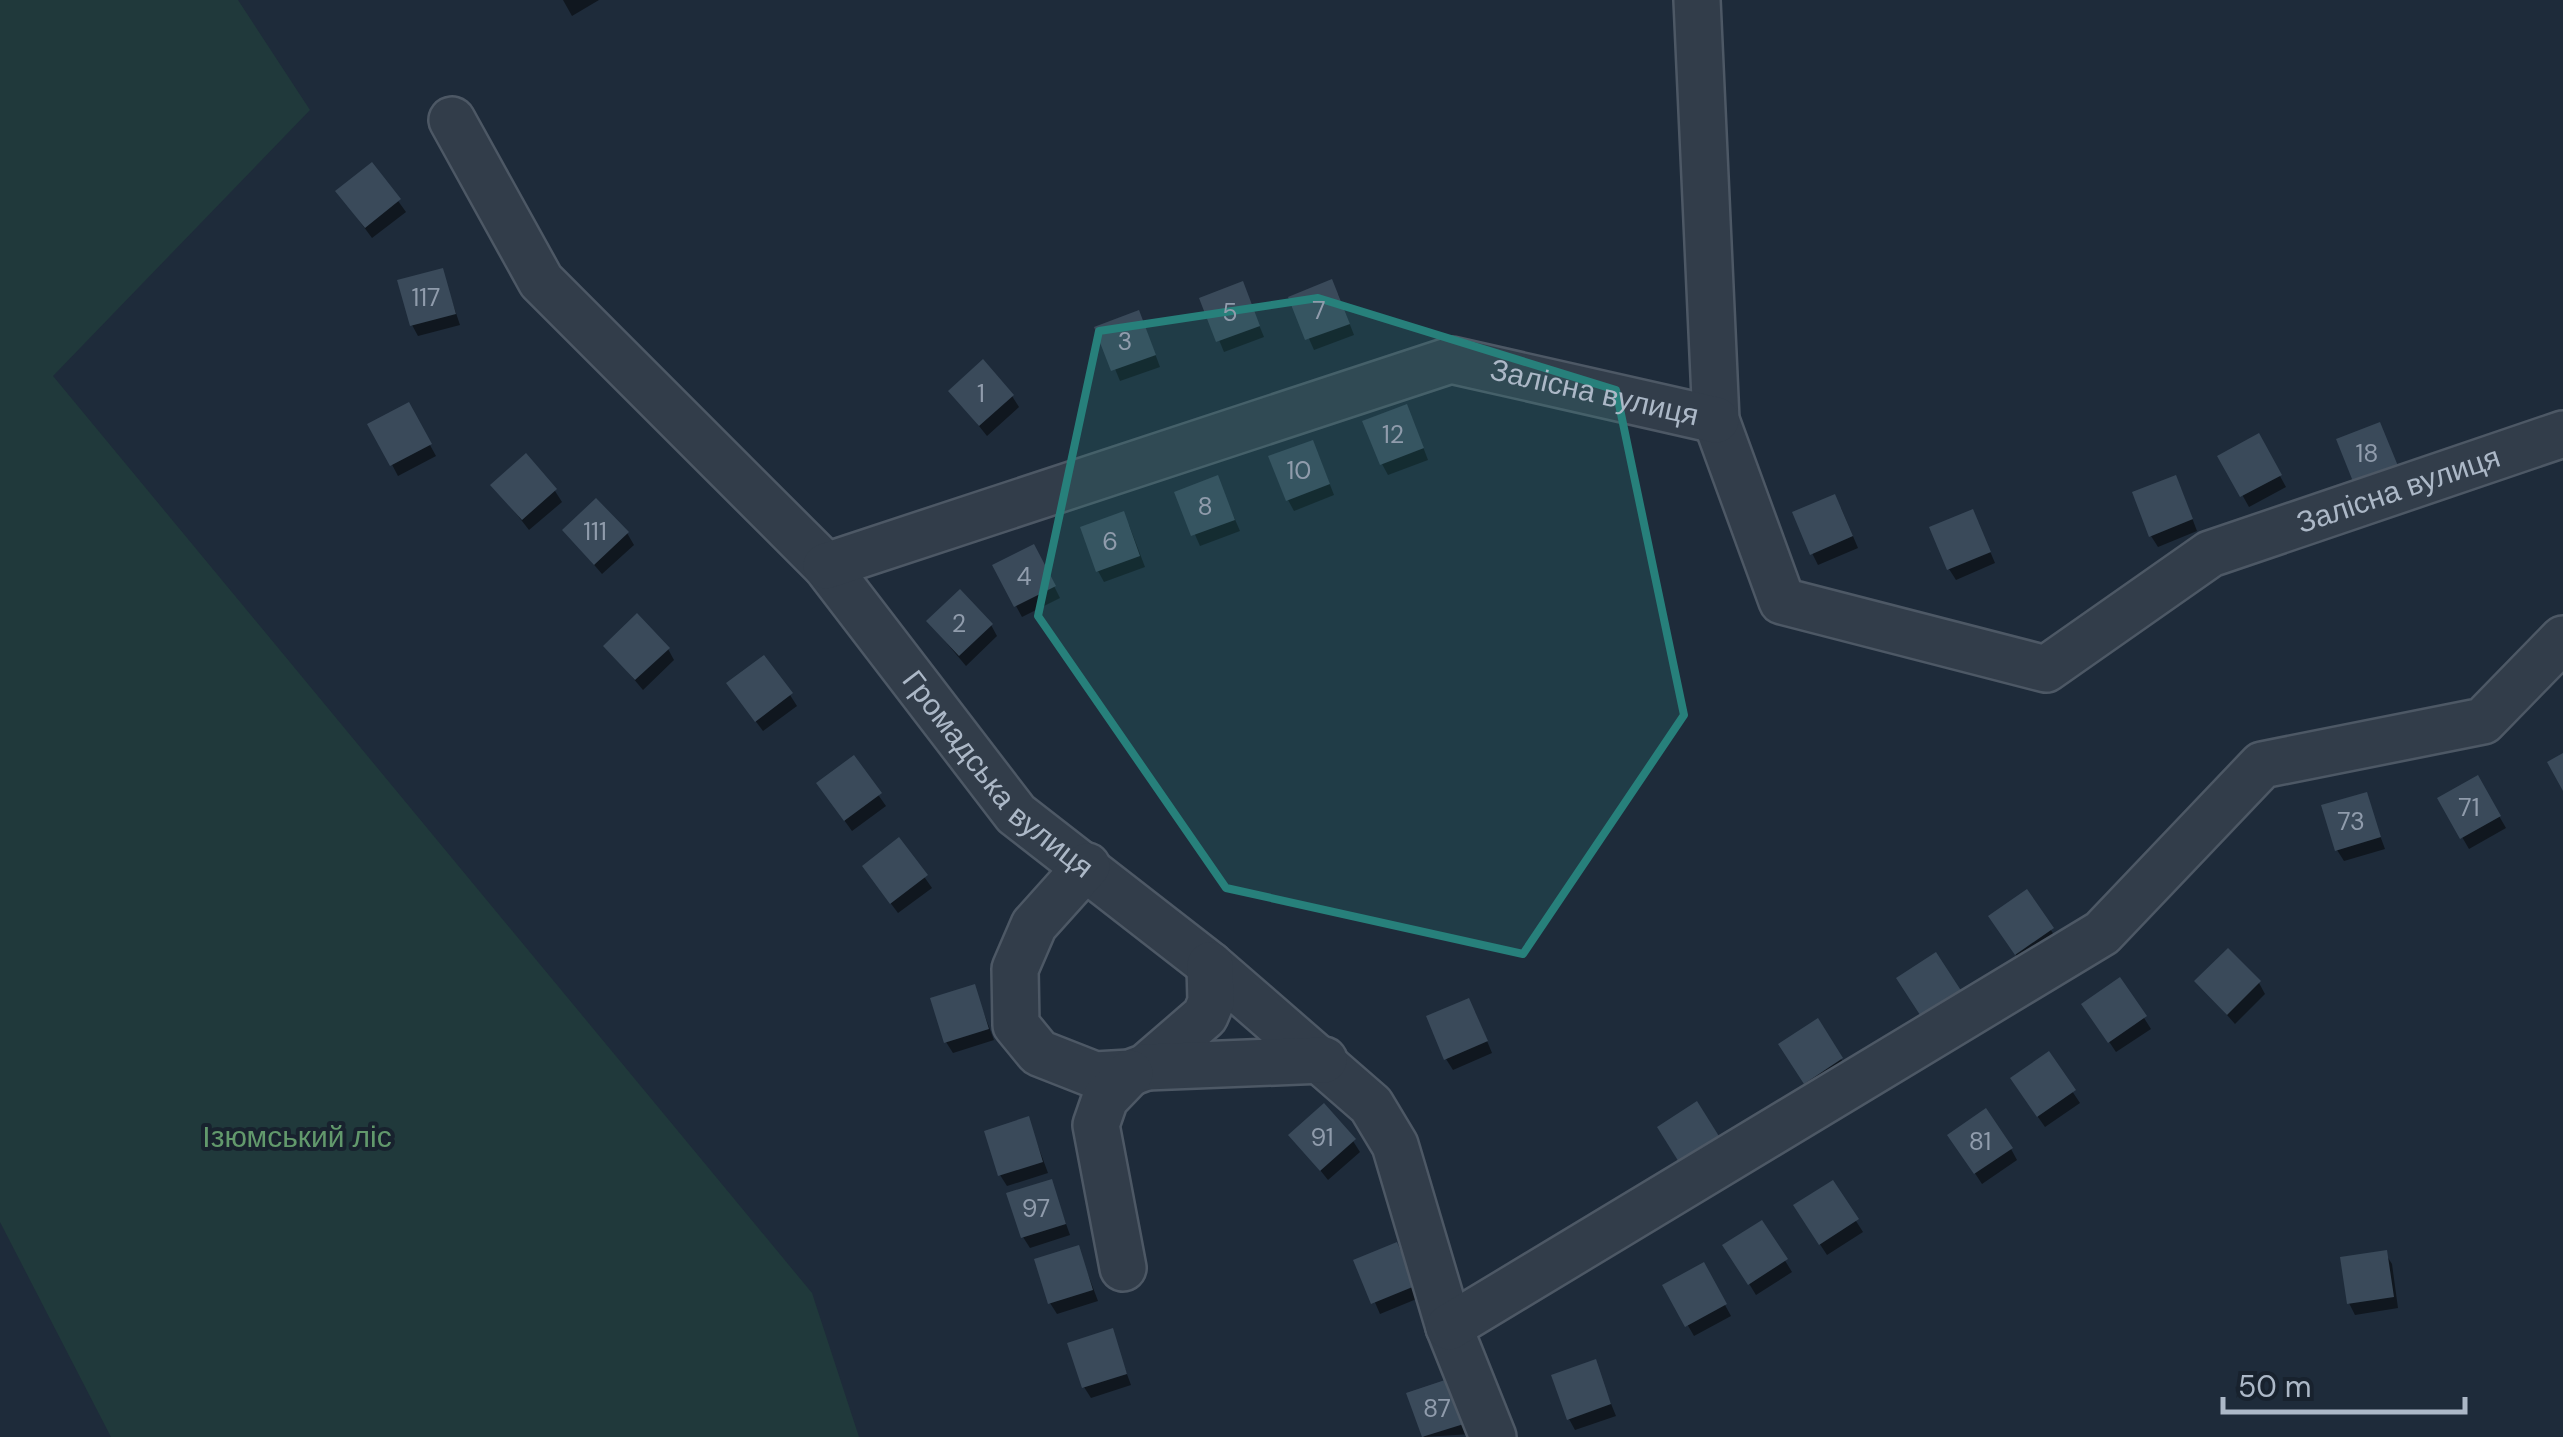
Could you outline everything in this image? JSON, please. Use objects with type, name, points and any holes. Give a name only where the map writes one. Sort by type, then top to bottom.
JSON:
[{"type":"street","points":[[1697,0],[1716,420]]},
{"type":"street","name":"Громадська вулиця","points":[[452,120],[541,281],[826,566],[1016,814],[1125,896],[1324,1060],[1371,1105],[1396,1145],[1450,1327],[1493,1437]]},
{"type":"street","name":"Залісна вулиця","points":[[826,566],[1452,360],[1716,420],[1782,601],[2046,670],[2210,554],[2563,434]]},
{"type":"street","points":[[1450,1327],[2102,932],[2262,765],[2483,721],[2563,640]]},
{"type":"street","points":[[1075,856],[1055,902],[1021,947],[1014,984],[1016,1025],[1039,1053],[1095,1074],[1324,1060]]},
{"type":"street","points":[[1055,902],[1080,896],[1125,896]]},
{"type":"street","points":[[1123,1268],[1096,1125],[1105,1100],[1205,1016],[1211,1002],[1210,966]]},
{"type":"highlighted area","points":[[1318,298],[1616,390],[1684,715],[1523,954],[1226,888],[1038,616],[1099,331]]},
{"type":"green space","name":"Ізюмський ліс","points":[[0,0],[238,0],[310,110],[53,376],[812,1293],[859,1437],[111,1437],[0,1222]]},
{"type":"building","points":[[372,162],[401,199],[365,228],[335,191]]},
{"type":"building","points":[[443,268],[456,314],[410,326],[397,280]]},
{"type":"building","points":[[1332,279],[1350,324],[1305,340],[1288,297]]},
{"type":"building","points":[[1243,281],[1260,326],[1216,342],[1199,298]]},
{"type":"building","points":[[1139,310],[1156,355],[1111,371],[1094,327]]},
{"type":"building","points":[[983,359],[1014,395],[979,426],[948,391]]},
{"type":"building","points":[[409,402],[432,444],[390,466],[367,424]]},
{"type":"building","points":[[1407,404],[1424,448],[1380,465],[1362,421]]},
{"type":"building","points":[[2380,422],[2398,466],[2354,484],[2336,439]]},
{"type":"building","points":[[2259,433],[2282,475],[2240,497],[2217,456]]},
{"type":"building","points":[[1313,440],[1330,484],[1286,501],[1268,456]]},
{"type":"building","points":[[526,453],[557,489],[522,520],[490,485]]},
{"type":"building","points":[[1218,475],[1235,520],[1191,536],[1174,492]]},
{"type":"building","points":[[2176,475],[2193,519],[2149,537],[2132,492]]},
{"type":"building","points":[[1835,494],[1853,536],[1810,555],[1792,512]]},
{"type":"building","points":[[596,498],[629,532],[594,565],[562,530]]},
{"type":"building","points":[[1973,509],[1991,552],[1947,570],[1929,527]]},
{"type":"building","points":[[1124,511],[1140,556],[1096,572],[1080,527]]},
{"type":"building","points":[[1034,544],[1056,586],[1014,607],[992,565]]},
{"type":"building","points":[[960,589],[993,624],[959,656],[926,621]]},
{"type":"building","points":[[637,613],[670,648],[635,680],[603,646]]},
{"type":"building","points":[[764,655],[793,693],[755,722],[726,683]]},
{"type":"building","points":[[2563,753],[2563,791],[2547,762]]},
{"type":"building","points":[[854,755],[882,793],[844,821],[816,783]]},
{"type":"building","points":[[2478,775],[2501,816],[2460,839],[2437,798]]},
{"type":"building","points":[[2367,792],[2381,837],[2335,851],[2321,805]]},
{"type":"building","points":[[899,837],[928,875],[890,904],[862,866]]},
{"type":"building","points":[[2027,889],[2054,928],[2015,955],[1988,916]]},
{"type":"building","points":[[2228,948],[2261,981],[2227,1015],[2194,981]]},
{"type":"building","points":[[1936,952],[1962,992],[1922,1018],[1896,978]]},
{"type":"building","points":[[2120,977],[2147,1016],[2108,1043],[2081,1004]]},
{"type":"building","points":[[975,984],[989,1029],[944,1043],[930,998]]},
{"type":"building","points":[[1469,998],[1488,1041],[1444,1060],[1426,1016]]},
{"type":"building","points":[[1818,1018],[1843,1058],[1804,1084],[1778,1044]]},
{"type":"building","points":[[2049,1051],[2076,1090],[2037,1117],[2010,1078]]},
{"type":"building","points":[[1697,1101],[1722,1141],[1682,1167],[1657,1127]]},
{"type":"building","points":[[1324,1103],[1356,1139],[1320,1171],[1288,1135]]},
{"type":"building","points":[[1986,1108],[2013,1148],[1974,1174],[1947,1135]]},
{"type":"building","points":[[1029,1116],[1043,1162],[998,1176],[984,1131]]},
{"type":"building","points":[[1052,1179],[1066,1224],[1021,1238],[1006,1193]]},
{"type":"building","points":[[1833,1180],[1859,1219],[1819,1245],[1793,1205]]},
{"type":"building","points":[[1762,1220],[1788,1259],[1748,1285],[1722,1245]]},
{"type":"building","points":[[1397,1242],[1415,1286],[1371,1304],[1353,1260]]},
{"type":"building","points":[[1079,1245],[1093,1290],[1048,1304],[1034,1259]]},
{"type":"building","points":[[2387,1250],[2394,1297],[2347,1304],[2340,1257]]},
{"type":"building","points":[[1704,1262],[1727,1304],[1685,1327],[1662,1285]]},
{"type":"building","points":[[1113,1328],[1127,1374],[1082,1388],[1067,1343]]},
{"type":"building","points":[[1596,1359],[1611,1404],[1567,1420],[1551,1375]]},
{"type":"building","points":[[1451,1378],[1467,1423],[1422,1437],[1406,1393]]}]
